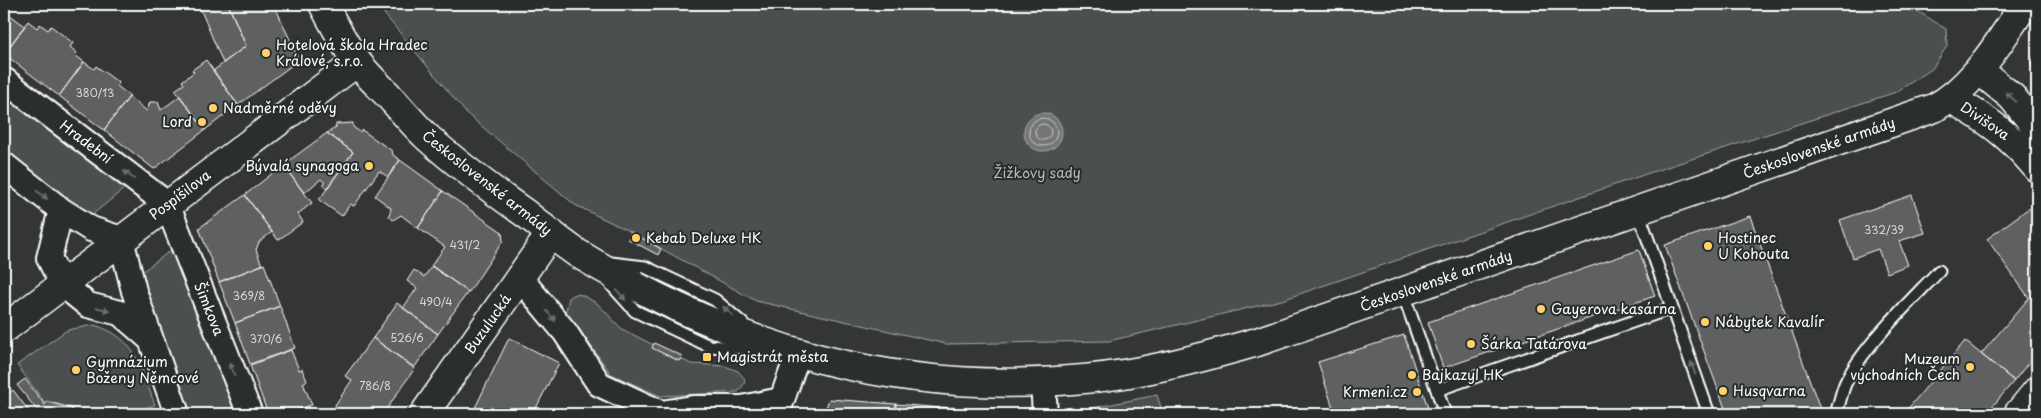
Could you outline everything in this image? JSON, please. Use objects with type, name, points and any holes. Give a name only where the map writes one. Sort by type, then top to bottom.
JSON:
[{"type":"street","name":"Československé armády","points":[[323,4],[357,62],[426,136],[485,185],[551,234],[591,260],[670,304],[783,349],[844,367],[892,374],[994,383],[1043,383],[1135,372],[1226,351],[1289,333],[1934,108],[1951,99],[1979,70],[2025,4]]},
{"type":"street","name":"Pospíšilova","points":[[4,329],[357,62]]},
{"type":"street","points":[[1979,70],[2012,97],[2037,128]]},
{"type":"street","name":"Hradební","points":[[4,80],[167,204]]},
{"type":"street","name":"Divišova","points":[[1951,99],[1994,124],[2017,143],[2037,168]]},
{"type":"street","points":[[4,165],[61,210],[91,228],[121,239],[134,291],[177,414]]},
{"type":"street","name":"Šimkova","points":[[167,204],[250,414]]},
{"type":"street","points":[[61,210],[49,258],[62,284],[88,305],[120,313],[150,339]]},
{"type":"street","name":"Buzulucká","points":[[424,414],[551,234]]},
{"type":"street","points":[[520,278],[564,332],[599,384],[661,413],[693,408],[779,407],[783,349]]},
{"type":"street","points":[[1043,383],[1045,414]]},
{"type":"street","points":[[2018,414],[2037,391]]},
{"type":"lane","points":[[1638,211],[1709,414]]},
{"type":"lane","points":[[1836,414],[1844,386],[1852,371],[1888,326],[1939,271]]},
{"type":"lane","points":[[1403,293],[1445,414]]},
{"type":"lane","points":[[1437,390],[1672,308]]},
{"type":"green space","name":"Žižkovy sady","points":[[376,4],[1913,4],[1916,10],[1946,29],[1947,46],[1932,69],[1896,92],[1646,174],[1282,300],[1109,341],[946,344],[756,301],[631,232],[575,205],[466,113]]},
{"type":"green space","points":[[4,94],[125,188],[87,219],[4,153]]},
{"type":"green space","points":[[174,248],[241,414],[188,414],[139,274]]},
{"type":"green space","points":[[575,294],[582,295],[598,304],[622,329],[691,364],[725,366],[738,371],[745,379],[744,384],[738,392],[660,396],[611,374],[566,311],[569,298]]},
{"type":"green space","name":"Gymnázium Boženy Němcové","points":[[94,325],[108,330],[129,346],[141,367],[155,405],[113,413],[75,409],[47,401],[45,403],[17,365],[67,330]]},
{"type":"green space","points":[[1157,395],[1163,414],[1077,414],[1077,411]]},
{"type":"water","points":[[1043,113],[1057,118],[1062,132],[1057,146],[1043,151],[1029,146],[1024,132],[1029,118]]},
{"type":"building","points":[[198,4],[211,4],[200,8]]},
{"type":"building","points":[[211,4],[228,4],[246,46],[223,63],[200,8]]},
{"type":"building","name":"Hotelová škola Hradec Králové, s.r.o.","points":[[228,4],[274,4],[299,60],[238,105],[213,71],[246,46]]},
{"type":"building","points":[[4,5],[6,12],[25,26],[4,54]]},
{"type":"building","points":[[28,21],[37,28],[40,24],[48,30],[51,26],[73,43],[70,47],[77,53],[75,55],[84,62],[59,96],[4,54]]},
{"type":"building","points":[[2037,50],[2037,77],[2031,63]]},
{"type":"building","points":[[206,60],[238,105],[205,130],[175,90],[184,84],[182,81],[194,72],[192,70]]},
{"type":"building","points":[[84,62],[94,69],[96,66],[119,83],[117,86],[130,96],[104,130],[59,96]]},
{"type":"building","points":[[180,96],[205,130],[154,169],[104,130],[129,97],[147,111],[150,102],[158,102],[161,110]]},
{"type":"building","name":"Bývalá synagoga","points":[[353,123],[353,127],[360,132],[362,130],[392,151],[393,155],[400,160],[388,177],[379,171],[354,206],[350,204],[342,216],[319,200],[353,152],[327,133],[336,127],[336,124]]},
{"type":"building","points":[[327,133],[353,152],[327,188],[323,185],[325,183],[321,179],[304,193],[283,165]]},
{"type":"building","points":[[400,160],[443,191],[418,228],[401,215],[393,220],[389,216],[391,208],[375,196]]},
{"type":"building","points":[[283,165],[312,203],[298,214],[303,222],[278,240],[245,195]]},
{"type":"building","points":[[443,191],[502,232],[503,241],[469,292],[431,266],[445,247],[418,228]]},
{"type":"building","points":[[245,195],[272,232],[259,242],[256,250],[262,265],[219,282],[199,228]]},
{"type":"building","points":[[1912,195],[1925,233],[1899,241],[1908,265],[1887,273],[1878,249],[1853,258],[1840,220]]},
{"type":"building","points":[[2029,208],[2037,220],[2037,352],[2014,381],[1981,354],[2029,298],[1987,239]]},
{"type":"building","points":[[1750,216],[1822,414],[1727,414],[1665,245]]},
{"type":"building","points":[[631,232],[661,249],[658,255],[628,239]]},
{"type":"building","name":"Gayerova kasárna","points":[[1639,250],[1655,296],[1443,368],[1428,322]]},
{"type":"building","points":[[264,264],[280,306],[235,323],[219,282]]},
{"type":"building","points":[[432,266],[468,292],[438,334],[403,308],[417,288],[407,281],[414,270],[424,277]]},
{"type":"building","points":[[397,303],[438,334],[414,368],[373,338]]},
{"type":"building","points":[[280,306],[295,348],[250,364],[235,323]]},
{"type":"building","points":[[1404,335],[1430,414],[1335,414],[1318,362]]},
{"type":"building","points":[[373,338],[415,368],[383,414],[342,414],[336,410],[335,405],[352,380],[345,376]]},
{"type":"building","points":[[509,338],[559,363],[533,414],[472,414]]},
{"type":"building","name":"Muzeum východních Čech","points":[[1965,341],[2014,381],[1986,414],[1910,414],[1906,411]]},
{"type":"building","points":[[654,343],[682,356],[679,361],[652,348]]},
{"type":"building","points":[[291,350],[299,370],[302,369],[307,381],[303,383],[312,405],[286,414],[268,414],[250,365]]},
{"type":"building","points":[[25,379],[45,405],[47,402],[73,409],[71,414],[40,414],[17,385]]},
{"type":"building","points":[[13,390],[31,414],[4,414],[4,397]]},
{"type":"building","points":[[829,399],[896,404],[895,414],[824,414]]},
{"type":"building","points":[[896,404],[941,408],[940,414],[895,414]]},
{"type":"building","points":[[308,406],[311,414],[286,414]]},
{"type":"building","points":[[941,407],[1008,412],[1008,414],[940,414]]},
{"type":"place","name":"Hotelová škola Hradec Králové, s.r.o.","points":[[266,53]]},
{"type":"place","name":"Nadměrné oděvy","points":[[213,108]]},
{"type":"place","name":"Lord","points":[[202,122]]},
{"type":"place","name":"Bývalá synagoga","points":[[369,166]]},
{"type":"place","name":"Kebab Deluxe HK","points":[[636,238]]},
{"type":"place","name":"Hostinec U Kohouta","points":[[1708,246]]},
{"type":"place","name":"Gayerova kasárna","points":[[1541,309]]},
{"type":"place","name":"Nábytek Kavalír","points":[[1705,322]]},
{"type":"place","name":"Šárka Tatárova","points":[[1471,344]]},
{"type":"place","name":"Magistrát města","points":[[707,357]]},
{"type":"place","name":"Muzeum východních Čech","points":[[1970,367]]},
{"type":"place","name":"Gymnázium Boženy Němcové","points":[[76,370]]},
{"type":"place","name":"Bajkazyl HK","points":[[1412,375]]},
{"type":"place","name":"Husqvarna","points":[[1723,391]]},
{"type":"place","name":"Krmeni.cz","points":[[1417,392]]}]
